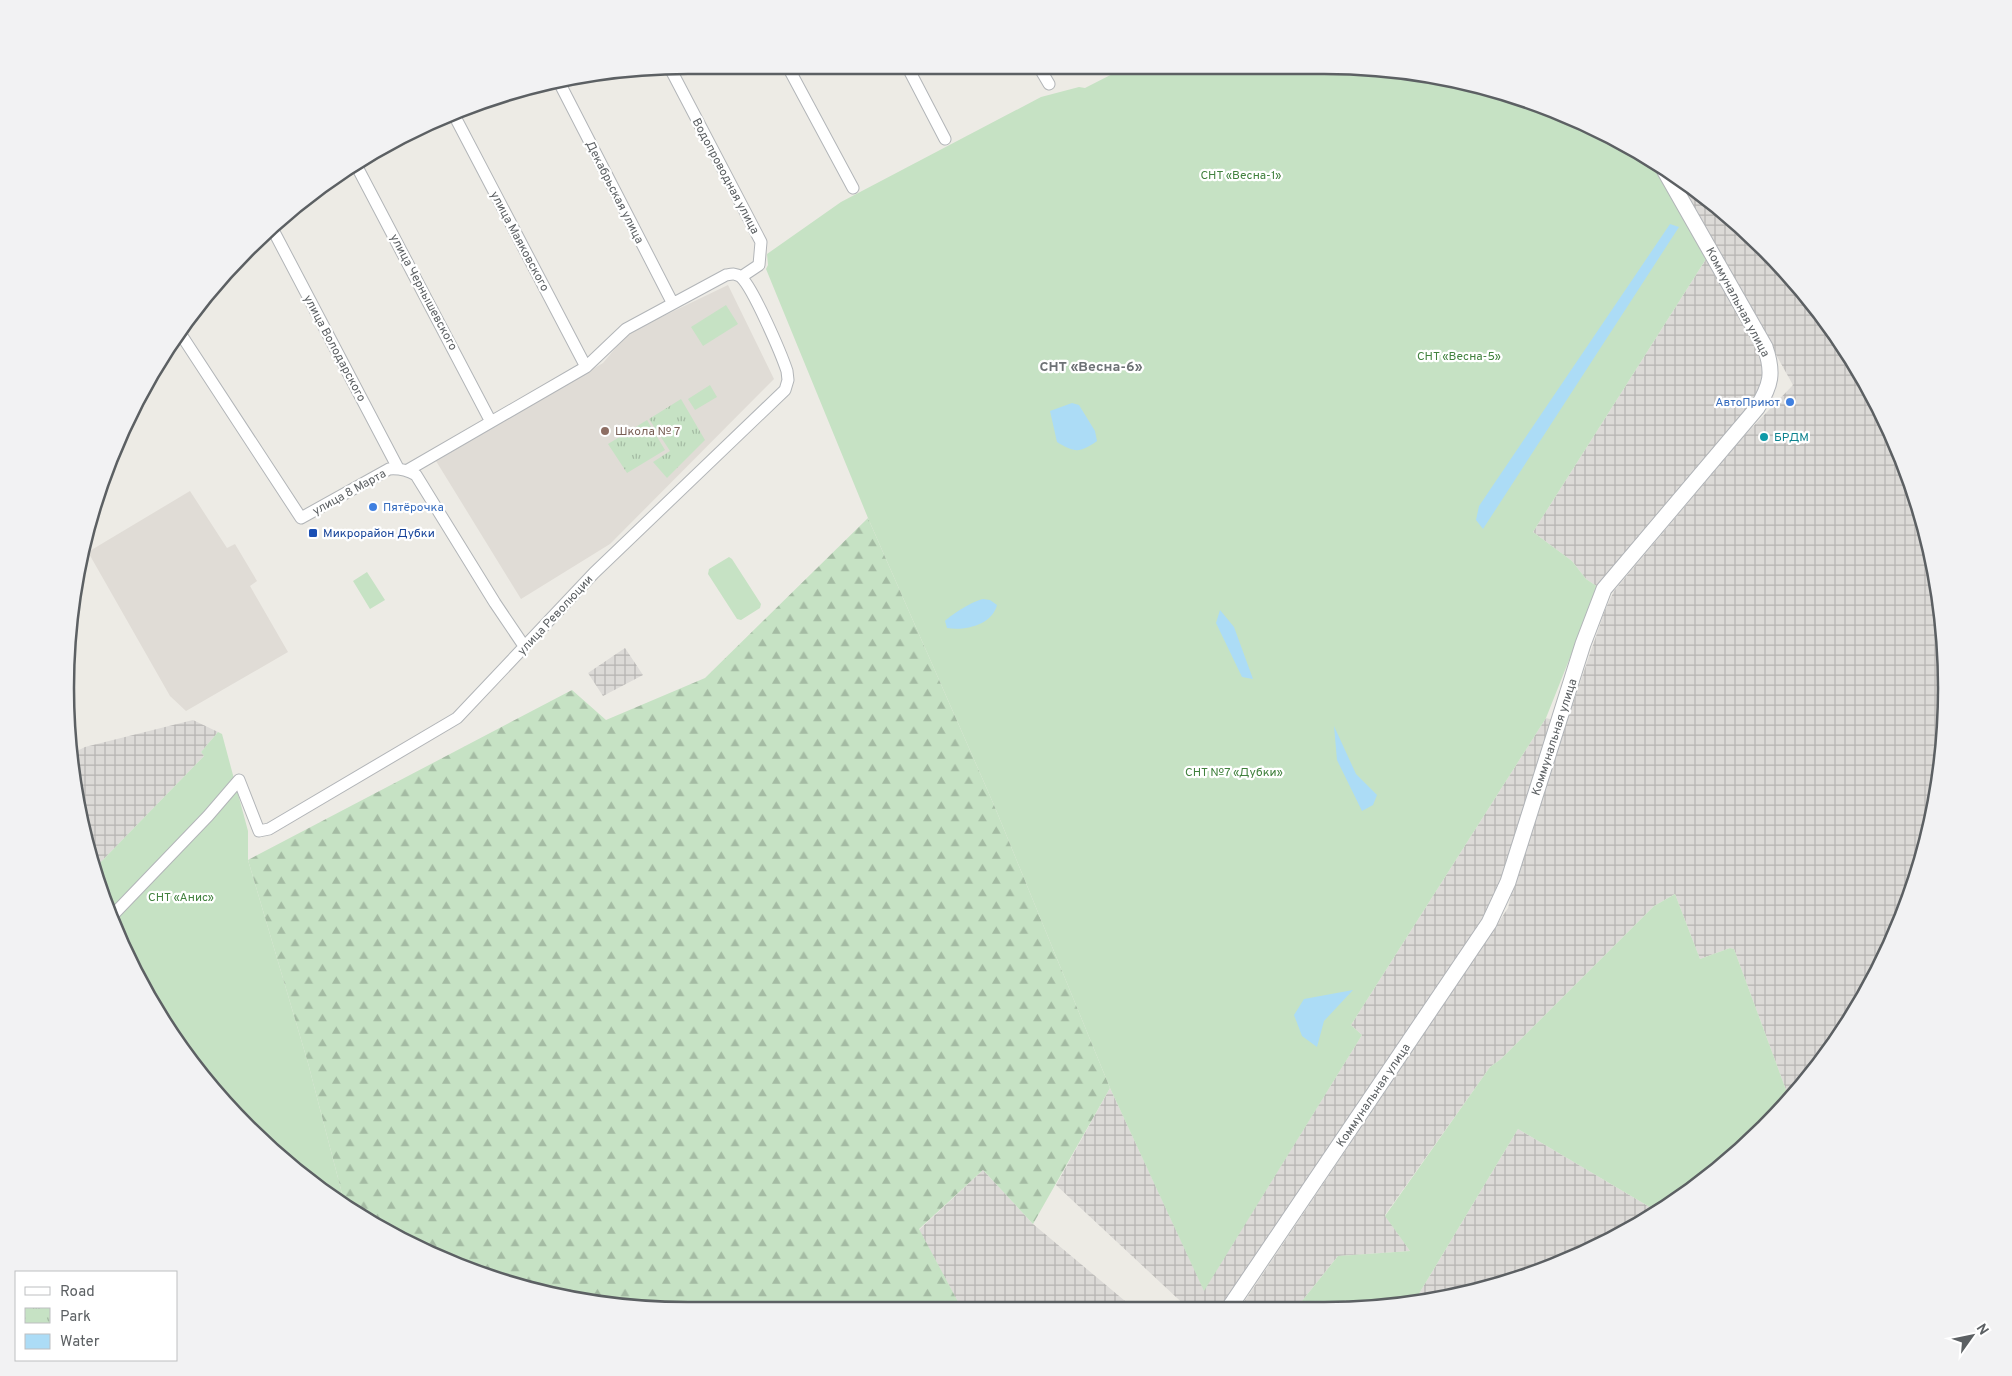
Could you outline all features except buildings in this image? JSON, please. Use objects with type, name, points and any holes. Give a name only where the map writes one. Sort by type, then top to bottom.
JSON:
[{"type":"street","name":"Водопроводная улица","points":[[673,74],[761,242],[759,265],[741,277]]},
{"type":"street","points":[[792,74],[853,188]]},
{"type":"street","points":[[911,74],[945,138]]},
{"type":"street","points":[[1043,74],[1049,84]]},
{"type":"street","name":"Декабрьская улица","points":[[561,88],[672,302]]},
{"type":"street","name":"улица Маяковского","points":[[456,120],[586,367]]},
{"type":"street","name":"улица Чернышевского","points":[[358,170],[491,422]]},
{"type":"street","name":"Коммунальная улица","points":[[1233,1302],[1489,923],[1508,882],[1583,644],[1604,590],[1757,408],[1764,396],[1771,376],[1770,363],[1764,347],[1670,181]]},
{"type":"street","name":"улица Володарского","points":[[275,234],[403,469]]},
{"type":"street","points":[[403,469],[491,422],[586,367],[626,329],[672,302],[726,275],[735,274],[741,277]]},
{"type":"street","name":"улица Революции","points":[[116,911],[236,786],[239,780],[259,831],[269,829],[458,718],[594,573],[785,390],[788,380],[787,370],[750,290],[741,277]]},
{"type":"street","name":"улица 8 Марта","points":[[183,338],[301,518],[389,469],[403,469]]},
{"type":"street","points":[[403,469],[416,475],[495,603],[524,646]]},
{"type":"shaded area","points":[[1685,191],[1729,226],[1758,254],[1786,283],[1835,347],[1875,416],[1891,453],[1906,491],[1926,568],[1937,648],[1937,728],[1933,768],[1917,847],[1906,885],[1875,960],[1856,995],[1835,1029],[1787,1092],[1734,949],[1730,948],[1700,959],[1675,894],[1654,906],[1501,1059],[1490,1067],[1385,1215],[1410,1251],[1338,1256],[1301,1302],[1244,1302],[1508,908],[1520,857],[1605,610],[1614,591],[1743,437],[1793,385]]},
{"type":"shaded area","points":[[1706,259],[1757,346],[1765,373],[1756,398],[1598,587],[1586,579],[1572,561],[1533,532]]},
{"type":"shaded area","name":"Школа № 7","points":[[728,285],[774,379],[610,544],[521,599],[436,461],[603,363],[628,333]]},
{"type":"shaded area","points":[[190,491],[227,548],[235,544],[257,581],[250,586],[288,652],[186,711],[170,696],[89,554],[90,551]]},
{"type":"shaded area","points":[[625,648],[643,675],[603,696],[588,673]]},
{"type":"shaded area","points":[[1546,718],[1557,721],[1499,896],[1226,1302],[1181,1302],[1056,1185],[1110,1088],[1204,1290],[1362,1035],[1351,1025]]},
{"type":"shaded area","points":[[193,720],[218,732],[201,752],[204,756],[100,863],[86,808],[79,768],[77,751],[85,747]]},
{"type":"shaded area","points":[[1518,1129],[1651,1208],[1596,1239],[1521,1270],[1483,1281],[1419,1294]]},
{"type":"shaded area","points":[[983,1170],[1033,1224],[1126,1302],[958,1302],[919,1230]]},
{"type":"green space","points":[[1112,74],[1324,74],[1404,79],[1483,95],[1521,106],[1596,137],[1659,173],[1706,259],[1533,532],[1572,561],[1586,579],[1598,587],[1546,718],[1351,1025],[1362,1035],[1204,1291],[1110,1088],[994,805],[868,518],[766,269],[768,265],[767,254],[841,202],[1041,97],[1079,87],[1085,88]]},
{"type":"green space","points":[[726,305],[738,324],[703,346],[691,327]]},
{"type":"green space","points":[[710,385],[717,397],[695,410],[688,399]]},
{"type":"green space","points":[[681,399],[705,440],[667,478],[653,462],[670,451],[649,419]]},
{"type":"green space","points":[[647,420],[665,450],[627,473],[608,444]]},
{"type":"green space","points":[[868,518],[994,805],[1110,1088],[1033,1224],[983,1170],[919,1229],[958,1302],[688,1302],[608,1297],[529,1281],[491,1270],[416,1239],[343,1196],[308,1063],[248,860],[572,690],[606,720],[705,678]]},
{"type":"green space","points":[[729,557],[761,604],[760,608],[741,620],[737,619],[708,574],[709,569]]},
{"type":"green space","points":[[367,572],[385,600],[370,609],[353,581]]},
{"type":"green space","name":"СНТ «Анис»","points":[[218,732],[222,734],[248,831],[248,860],[308,1063],[343,1196],[283,1150],[226,1093],[201,1062],[177,1029],[137,960],[106,885],[100,863],[204,756],[201,752]]},
{"type":"green space","points":[[1675,894],[1700,959],[1730,948],[1734,949],[1786,1093],[1729,1150],[1698,1175],[1651,1208],[1518,1129],[1419,1294],[1364,1301],[1301,1302],[1338,1256],[1410,1251],[1385,1216],[1490,1067],[1501,1059],[1654,906]]},
{"type":"water","points":[[1670,224],[1679,227],[1483,529],[1476,520],[1479,506]]},
{"type":"water","points":[[1072,403],[1079,405],[1095,431],[1097,441],[1086,448],[1077,450],[1057,442],[1050,411]]},
{"type":"water","points":[[983,599],[990,600],[997,605],[994,612],[984,622],[969,627],[947,628],[945,621],[948,618],[968,605]]},
{"type":"water","points":[[1220,610],[1234,627],[1253,679],[1242,677],[1216,623]]},
{"type":"water","points":[[1334,726],[1356,774],[1377,795],[1373,805],[1362,811],[1337,760]]},
{"type":"water","points":[[1353,990],[1324,1021],[1317,1047],[1302,1036],[1294,1015],[1304,999]]},
{"type":"place","name":"АвтоПриют","points":[[1790,402]]},
{"type":"place","name":"Школа № 7","points":[[605,431]]},
{"type":"place","name":"БРДМ","points":[[1764,437]]},
{"type":"place","name":"Пятёрочка","points":[[373,507]]},
{"type":"place","name":"Микрорайон Дубки","points":[[313,533]]},
{"type":"district","name":"СНТ «Весна-6»","points":[[1091,366]]},
{"type":"park label","name":"СНТ «Весна-1»","points":[[1241,175]]},
{"type":"park label","name":"СНТ «Весна-5»","points":[[1459,356]]},
{"type":"park label","name":"СНТ №7 «Дубки»","points":[[1234,772]]}]
